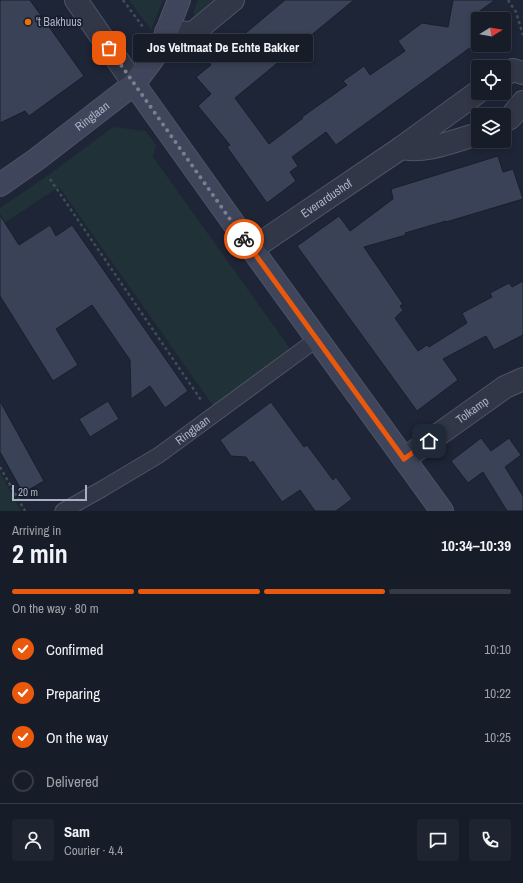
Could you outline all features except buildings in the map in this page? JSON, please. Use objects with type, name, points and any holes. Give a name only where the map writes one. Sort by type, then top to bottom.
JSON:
[{"type":"street","points":[[76,0],[252,250],[442,511]]},
{"type":"street","name":"Ringlaan","points":[[0,185],[37,159],[134,84],[163,41],[179,0]]},
{"type":"street","points":[[163,41],[193,33],[233,0]]},
{"type":"street","points":[[511,71],[513,70],[523,73]]},
{"type":"street","name":"Everardushof","points":[[252,250],[401,148],[471,97]]},
{"type":"street","points":[[511,117],[523,102]]},
{"type":"street","points":[[401,148],[410,150],[433,148],[471,136]]},
{"type":"street","name":"Tolkamp","points":[[404,459],[504,387],[523,379]]},
{"type":"lane","name":"Ringlaan","points":[[63,511],[159,455],[317,339]]},
{"type":"path","points":[[123,0],[163,41]]},
{"type":"path","points":[[508,0],[516,12],[523,35]]},
{"type":"path","points":[[37,159],[212,416]]},
{"type":"path","points":[[0,467],[24,511]]},
{"type":"shaded area","points":[[129,0],[163,0],[151,30]]},
{"type":"shaded area","points":[[198,0],[215,0],[215,5],[197,18],[193,12]]},
{"type":"shaded area","points":[[113,127],[146,131],[156,145],[153,157],[291,350],[214,407],[59,187],[0,226],[0,208],[50,174]]},
{"type":"shaded area","points":[[0,472],[21,511],[0,511]]},
{"type":"way so far","points":[[109,48],[244,239]]},
{"type":"place","name":"'t Bakhuus","points":[[28,22]]},
{"type":"place","name":"Jos Veltmaat De Echte Bakker","points":[[109,48]]},
{"type":"route","points":[[244,239],[404,459],[429,441]]}]
